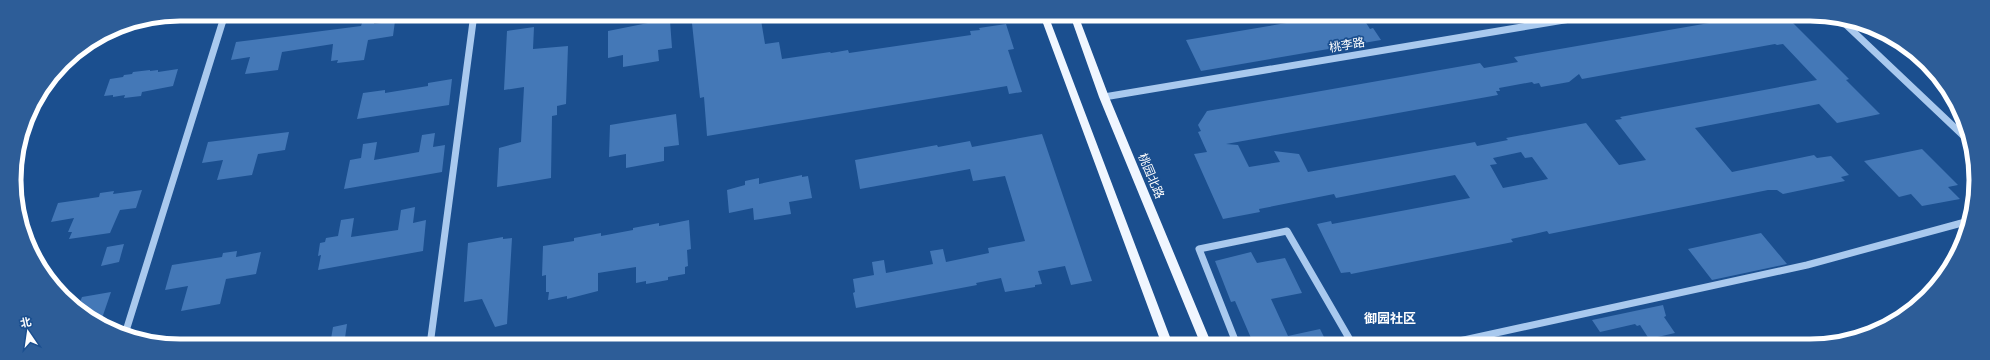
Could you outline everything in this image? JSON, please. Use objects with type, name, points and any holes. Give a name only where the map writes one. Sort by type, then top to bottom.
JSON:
[{"type":"main road","points":[[1046,21],[1166,339]]},
{"type":"main road","name":"桃园北路","points":[[1076,21],[1104,97],[1205,339]]},
{"type":"street","points":[[126,330],[223,21]]},
{"type":"street","points":[[431,339],[473,21]]},
{"type":"street","name":"桃李路","points":[[1104,97],[1558,21]]},
{"type":"street","points":[[1846,25],[1963,135]]},
{"type":"street","points":[[1468,339],[1807,265],[1964,222]]},
{"type":"street","points":[[1235,339],[1199,249],[1287,231],[1350,339]]},
{"type":"building","points":[[363,21],[375,21],[374,24],[395,21],[393,36],[368,40],[364,60],[337,63],[338,60],[331,61],[333,44],[282,52],[278,70],[245,74],[250,57],[231,60],[236,42],[361,26]]},
{"type":"building","points":[[658,21],[658,23],[670,21],[672,48],[658,50],[659,61],[623,67],[623,55],[608,58],[608,31]]},
{"type":"building","points":[[692,21],[761,21],[765,44],[779,42],[782,59],[848,50],[849,53],[971,35],[970,31],[980,30],[979,28],[1006,24],[1014,49],[1008,50],[1022,92],[1009,94],[1007,86],[707,136],[704,97],[700,98]]},
{"type":"building","points":[[1298,21],[1365,21],[1370,29],[1373,28],[1381,40],[1201,71],[1186,40]]},
{"type":"building","points":[[1721,21],[1789,21],[1792,22],[1849,79],[1846,80],[1880,114],[1837,123],[1819,104],[1695,128],[1732,172],[1814,155],[1817,158],[1831,156],[1849,175],[1841,177],[1845,181],[1783,194],[1777,190],[1768,190],[1549,234],[1547,231],[1511,239],[1513,242],[1351,274],[1350,272],[1341,273],[1317,224],[1331,221],[1332,224],[1470,198],[1455,175],[1336,198],[1334,194],[1259,209],[1260,212],[1223,219],[1194,154],[1207,152],[1198,132],[1201,131],[1198,125],[1207,111],[1480,63],[1484,68],[1518,62],[1514,57]],"holes":[[[1775,44],[1783,44],[1817,80],[1620,117],[1622,119],[1615,120],[1646,160],[1619,165],[1586,123],[1506,138],[1508,140],[1477,146],[1475,142],[1308,172],[1299,154],[1274,151],[1280,162],[1249,167],[1238,145],[1226,144],[1498,95],[1496,91],[1500,91],[1499,88],[1532,82],[1534,84],[1539,83],[1541,87],[1569,82],[1579,74],[1582,79]],[[1521,152],[1525,158],[1532,157],[1548,179],[1503,188],[1490,165],[1497,164],[1493,158]]]},
{"type":"building","points":[[534,27],[533,49],[568,46],[566,104],[557,106],[557,115],[552,116],[551,178],[497,187],[499,148],[521,142],[524,87],[504,90],[507,31]]},
{"type":"building","points":[[178,69],[173,86],[142,92],[141,96],[124,98],[125,95],[113,97],[113,95],[104,96],[110,79],[123,77],[124,75],[132,74],[133,72],[158,70],[158,72]]},
{"type":"building","points":[[452,79],[449,105],[357,119],[363,93],[385,90],[385,93],[428,86],[428,83]]},
{"type":"building","points":[[676,114],[679,145],[664,147],[664,161],[626,168],[626,154],[609,157],[610,125]]},
{"type":"building","points":[[289,132],[285,150],[258,154],[252,175],[217,180],[223,160],[202,163],[208,142]]},
{"type":"building","points":[[435,133],[433,147],[445,145],[442,172],[344,189],[350,160],[361,158],[363,144],[377,142],[374,160],[419,152],[422,135]]},
{"type":"building","points":[[1042,134],[1092,281],[1071,285],[1065,266],[1038,271],[1042,284],[1035,285],[1035,287],[1005,292],[1001,278],[976,283],[977,285],[856,308],[853,293],[855,292],[853,279],[874,275],[872,262],[884,260],[886,273],[933,264],[930,251],[943,249],[946,262],[989,253],[988,248],[1025,241],[1005,176],[973,181],[970,169],[860,189],[855,160],[937,145],[938,147],[970,141],[972,147]]},
{"type":"building","points":[[1922,149],[1958,185],[1948,187],[1960,199],[1922,206],[1911,194],[1899,197],[1864,161]]},
{"type":"building","points":[[802,175],[802,177],[808,176],[812,198],[789,202],[791,214],[754,220],[753,208],[729,213],[727,190],[745,185],[745,181],[759,178],[759,184]]},
{"type":"building","points":[[142,190],[136,208],[120,210],[110,233],[69,239],[72,232],[68,232],[74,218],[51,222],[58,203],[99,197],[100,193],[114,191],[113,194]]},
{"type":"building","points":[[415,207],[413,223],[426,220],[423,251],[318,270],[321,255],[318,256],[320,243],[325,242],[326,238],[338,236],[341,220],[354,218],[351,237],[398,230],[401,210]]},
{"type":"building","points":[[689,220],[691,249],[687,250],[688,266],[685,267],[685,274],[668,277],[668,280],[646,284],[646,281],[636,283],[636,267],[598,273],[598,291],[567,299],[567,296],[548,300],[549,292],[546,292],[546,275],[542,276],[543,246],[574,241],[574,238],[601,233],[601,236],[659,223],[659,226]]},
{"type":"building","points":[[1761,233],[1787,264],[1712,280],[1688,249]]},
{"type":"building","points":[[503,237],[503,239],[512,238],[507,324],[495,327],[482,299],[464,302],[468,243]]},
{"type":"building","points":[[124,244],[119,262],[101,266],[107,247]]},
{"type":"building","points":[[237,251],[236,257],[261,252],[256,274],[226,279],[220,304],[181,311],[188,286],[165,290],[172,265],[222,257],[223,253]]},
{"type":"building","points":[[1251,252],[1257,263],[1285,258],[1302,293],[1271,299],[1288,336],[1320,329],[1325,339],[1251,339],[1235,301],[1231,302],[1215,261]]},
{"type":"building","points":[[111,292],[102,319],[79,303],[82,297]]},
{"type":"building","points":[[1663,305],[1666,316],[1664,317],[1675,333],[1649,339],[1640,325],[1637,326],[1635,324],[1600,332],[1592,320]]},
{"type":"building","points":[[347,324],[345,339],[331,339],[333,327]]},
{"type":"district","name":"御园社区","points":[[1390,318]]}]
